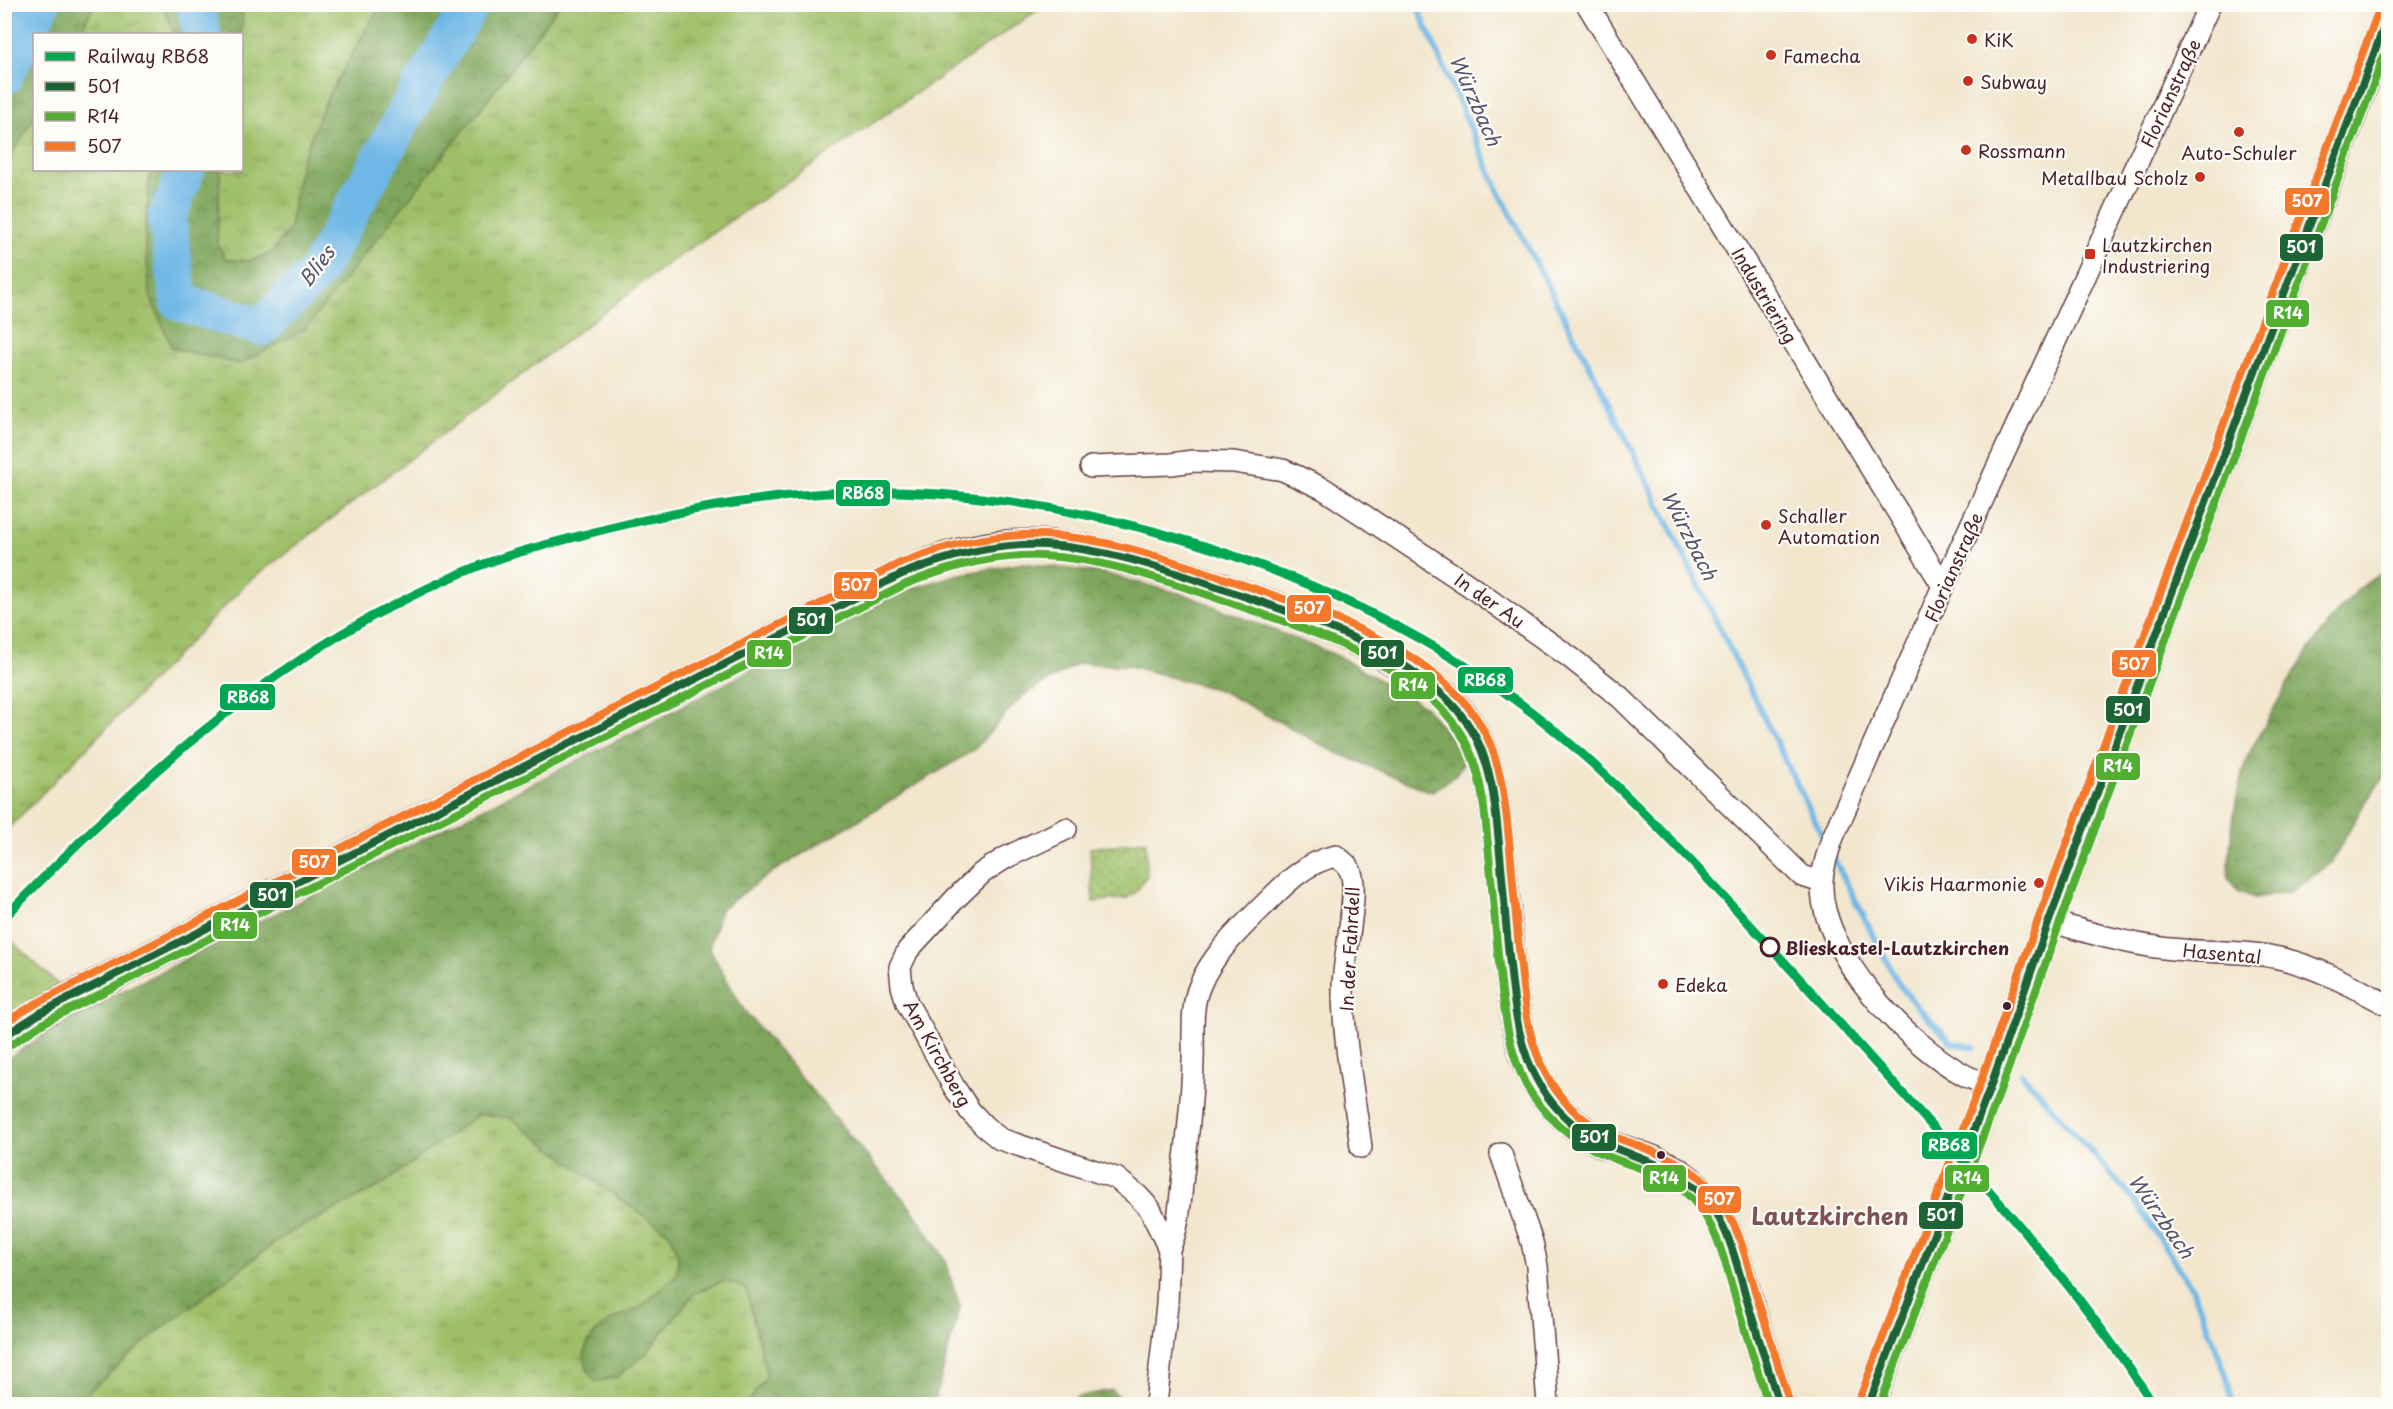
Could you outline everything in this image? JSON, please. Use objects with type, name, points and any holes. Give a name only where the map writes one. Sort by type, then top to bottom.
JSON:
[{"type":"main road","points":[[1869,1404],[1991,1085],[2049,921],[2388,16]]},
{"type":"main road","points":[[4,1036],[53,1006],[903,574],[939,559],[975,549],[1021,544],[1102,554],[1174,572],[1290,611],[1364,645],[1421,678],[1454,706],[1469,726],[1479,747],[1491,789],[1514,1001],[1531,1071],[1543,1092],[1563,1114],[1587,1133],[1605,1143],[1677,1171],[1699,1190],[1716,1211],[1728,1238],[1779,1404]]},
{"type":"street","name":"Industriering","points":[[1587,4],[1943,586]]},
{"type":"street","name":"Florianstraße","points":[[1991,1085],[1967,1076],[1920,1044],[1869,991],[1837,942],[1826,911],[1822,882],[1825,861],[1833,837],[1943,586],[2210,4]]},
{"type":"street","name":"In der Au","points":[[1091,467],[1193,461],[1234,462],[1283,470],[1324,489],[1467,584],[1571,658],[1620,697],[1802,876],[1822,882]]},
{"type":"street","name":"Am Kirchberg","points":[[1066,829],[1014,854],[982,873],[908,950],[900,968],[902,986],[907,1003],[970,1111],[1000,1139],[1116,1178],[1150,1209],[1169,1250]]},
{"type":"street","name":"In der Fahrdell","points":[[1169,1250],[1177,1232],[1188,1138],[1192,1098],[1195,1000],[1200,984],[1229,942],[1283,886],[1303,869],[1322,859],[1336,856],[1352,873],[1353,892],[1343,986],[1361,1147]]},
{"type":"street","name":"Hasental","points":[[2049,921],[2156,948],[2235,952],[2283,959],[2308,967],[2388,1005]]},
{"type":"street","points":[[1501,1154],[1532,1242],[1537,1266],[1548,1404]]},
{"type":"street","points":[[1156,1404],[1167,1305],[1169,1250]]},
{"type":"green space","points":[[5,4],[94,5],[80,33],[33,33],[33,119],[5,166]]},
{"type":"green space","points":[[94,4],[163,5],[174,33],[80,33]]},
{"type":"green space","points":[[163,5],[243,5],[241,33],[174,33]]},
{"type":"green space","points":[[243,5],[380,5],[325,102],[301,162],[290,228],[271,253],[249,261],[226,259],[217,243],[220,171],[243,171],[243,33],[241,33]]},
{"type":"green space","points":[[380,5],[559,5],[482,107],[305,329],[240,364],[172,348],[150,295],[145,238],[150,171],[220,171],[217,243],[226,259],[249,261],[271,253],[290,228],[301,162],[325,102]]},
{"type":"green space","points":[[559,5],[1045,5],[666,265],[248,582],[5,832],[4,166],[33,119],[33,171],[150,171],[145,238],[150,295],[172,348],[240,364],[482,107]]},
{"type":"green space","points":[[1023,563],[1102,573],[1186,595],[1338,656],[1426,707],[1467,758],[1454,777],[1431,792],[1335,752],[1222,691],[1130,666],[1079,663],[1022,696],[974,750],[774,871],[721,909],[709,948],[744,1010],[914,1212],[944,1258],[960,1307],[934,1404],[747,1404],[767,1376],[746,1288],[723,1281],[694,1293],[644,1356],[617,1377],[596,1382],[585,1364],[586,1347],[596,1332],[616,1317],[639,1308],[677,1274],[678,1255],[670,1234],[511,1118],[478,1114],[380,1186],[284,1236],[153,1335],[75,1404],[5,1404],[5,1060],[89,1008],[634,732],[895,594],[956,575]]},
{"type":"green space","points":[[2388,571],[2388,770],[2363,806],[2332,862],[2290,892],[2254,898],[2238,891],[2228,878],[2230,849],[2238,790],[2250,752],[2301,662],[2335,615],[2352,595],[2370,580]]},
{"type":"green space","points":[[1146,841],[1147,875],[1136,892],[1127,898],[1093,902],[1090,848]]},
{"type":"green space","points":[[5,935],[63,989],[5,1056]]},
{"type":"green space","points":[[478,1114],[511,1118],[670,1234],[678,1255],[677,1274],[637,1310],[613,1319],[644,1356],[694,1293],[723,1281],[746,1288],[767,1376],[747,1404],[75,1404],[153,1335],[284,1236],[380,1186]]},
{"type":"green space","points":[[1111,1390],[1129,1404],[1072,1404],[1077,1397]]},
{"type":"waterway","name":"Blies","points":[[4,76],[41,4]]},
{"type":"waterway","name":"Blies","points":[[195,4],[202,33]]},
{"type":"waterway","name":"Blies","points":[[186,171],[167,217],[179,302],[262,327],[317,272],[413,100],[471,4]]},
{"type":"waterway","name":"Würzbach","points":[[1416,4],[1497,188],[1600,386],[1826,843]]},
{"type":"waterway","name":"Würzbach","points":[[1833,857],[1898,983],[1917,1007],[1952,1043],[1974,1047]]},
{"type":"waterway","name":"Würzbach","points":[[2021,1073],[2135,1201],[2193,1290],[2226,1374],[2233,1404]]},
{"type":"rail line","name":"RB68","points":[[4,918],[88,833],[132,793],[177,753],[270,680],[371,617],[470,569],[555,542],[661,516],[744,501],[800,495],[916,493],[1006,501],[1097,517],[1188,541],[1276,571],[1361,608],[1441,651],[1514,699],[1561,736],[1627,796],[1690,860],[1976,1175],[2051,1263],[2121,1356],[2153,1404]]},
{"type":"transit line","name":"507","points":[[1859,1400],[1981,1081],[2039,917],[2378,12]]},
{"type":"transit line","name":"501","points":[[1869,1404],[1991,1085],[2049,921],[2388,16]]},
{"type":"transit line","name":"R14","points":[[1880,1404],[2001,1089],[2059,925],[2388,45]]},
{"type":"transit line","name":"507","points":[[4,1023],[37,1003],[898,564],[933,551],[987,538],[1043,535],[1091,540],[1184,565],[1335,618],[1406,654],[1437,676],[1464,702],[1484,731],[1500,774],[1507,819],[1526,1012],[1530,1032],[1544,1069],[1553,1086],[1578,1115],[1613,1136],[1680,1164],[1703,1181],[1723,1204],[1742,1244],[1789,1401]]},
{"type":"transit line","name":"501","points":[[4,1036],[42,1012],[902,574],[954,556],[1007,546],[1044,545],[1091,550],[1182,575],[1328,627],[1397,661],[1428,682],[1454,707],[1474,734],[1490,778],[1497,824],[1516,1014],[1520,1035],[1534,1074],[1556,1108],[1588,1135],[1673,1172],[1696,1188],[1715,1211],[1732,1249],[1779,1404]]},
{"type":"transit line","name":"R14","points":[[10,1045],[47,1021],[906,584],[939,572],[990,559],[1042,556],[1089,561],[1180,586],[1327,638],[1397,674],[1427,696],[1452,721],[1469,749],[1480,784],[1486,821],[1504,1003],[1516,1063],[1526,1085],[1559,1126],[1580,1142],[1614,1159],[1660,1176],[1681,1189],[1700,1208],[1715,1234],[1725,1262],[1768,1404]]},
{"type":"place","name":"KiK","points":[[1972,39]]},
{"type":"place","name":"Famecha","points":[[1771,55]]},
{"type":"place","name":"Subway","points":[[1968,81]]},
{"type":"place","name":"Auto-Schuler","points":[[2239,132]]},
{"type":"place","name":"Rossmann","points":[[1966,150]]},
{"type":"place","name":"Metallbau Scholz","points":[[2200,177]]},
{"type":"place","name":"Lautzkirchen Industriering","points":[[2090,254]]},
{"type":"place","name":"Schaller Automation","points":[[1766,525]]},
{"type":"place","name":"Vikis Haarmonie","points":[[2039,883]]},
{"type":"place","name":"Blieskastel-Lautzkirchen","points":[[1770,947]]},
{"type":"place","name":"Edeka","points":[[1663,984]]},
{"type":"district","name":"Lautzkirchen","points":[[1830,1215]]}]
